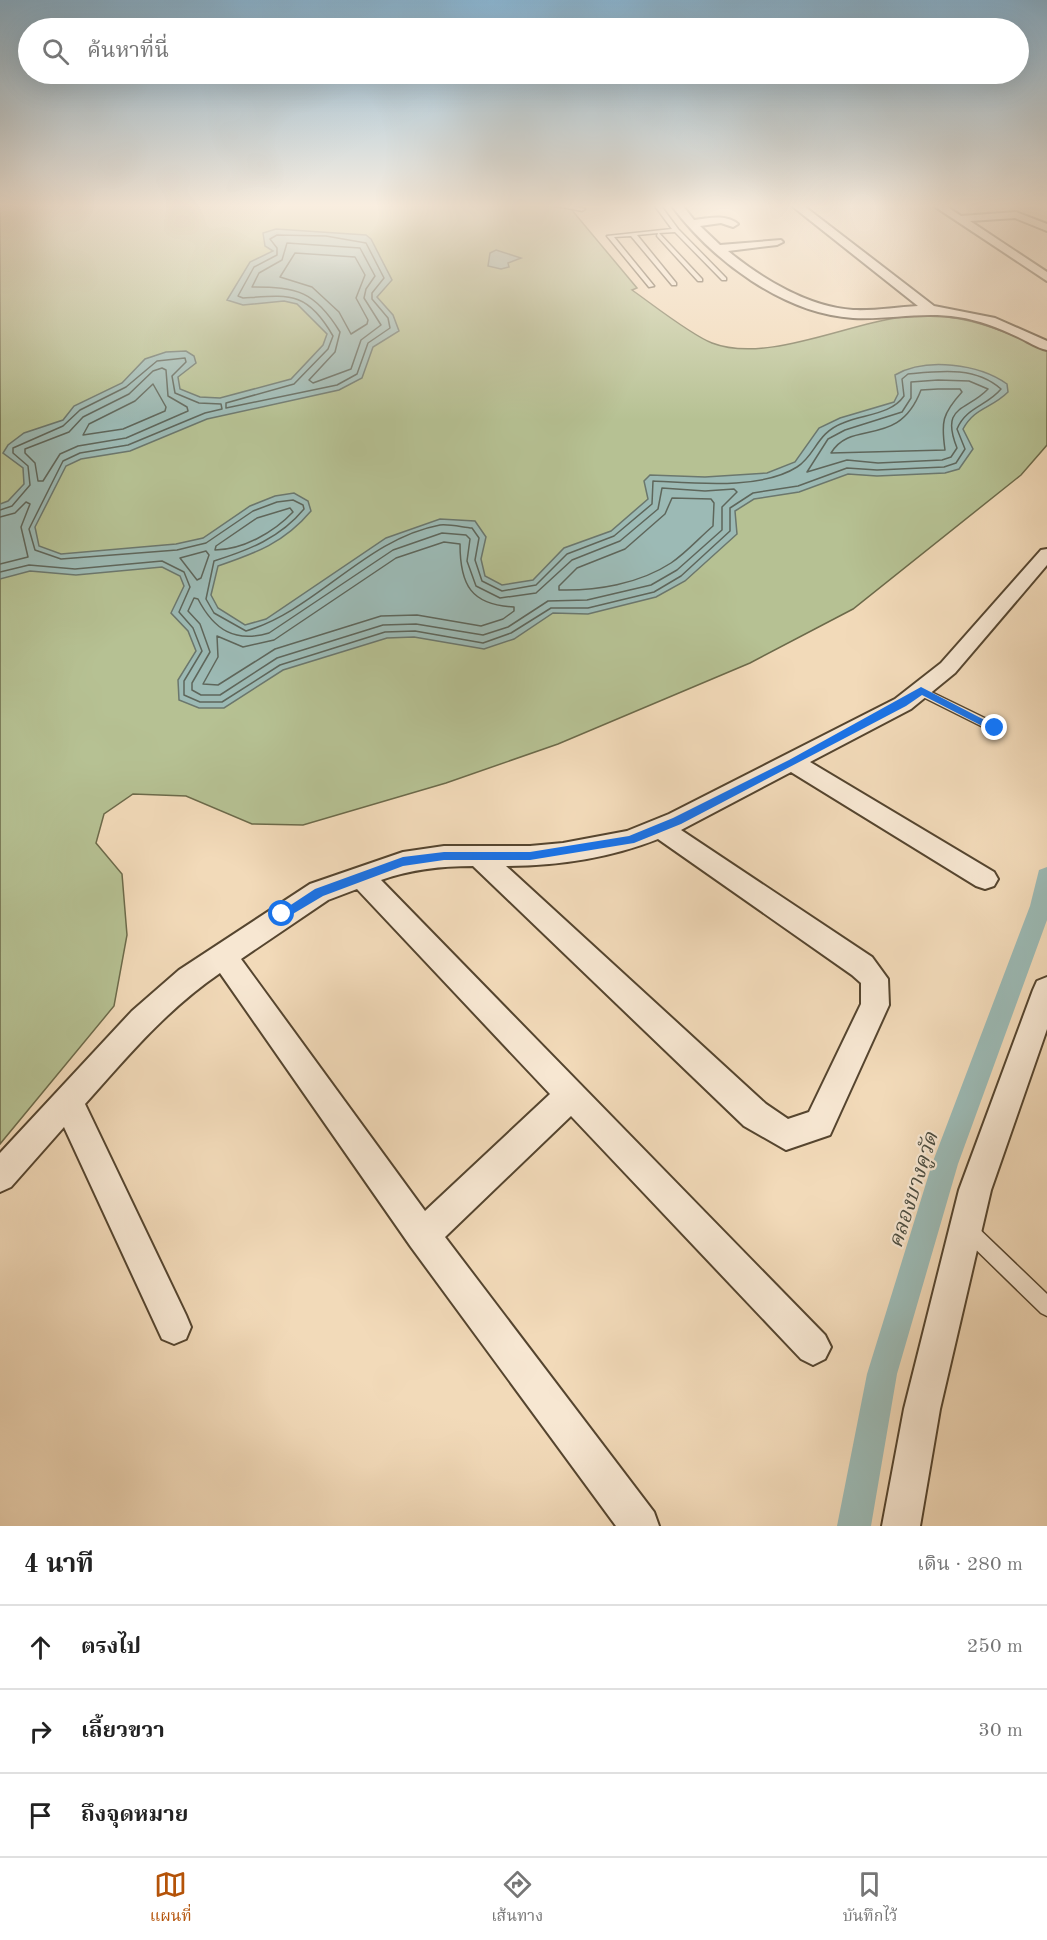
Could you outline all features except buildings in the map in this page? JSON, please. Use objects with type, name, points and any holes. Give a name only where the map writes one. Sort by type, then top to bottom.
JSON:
[{"type":"street","points":[[757,277],[765,284],[812,306],[846,314],[931,310],[988,320],[1047,346]]},
{"type":"street","points":[[889,277],[931,310]]},
{"type":"street","points":[[0,1176],[142,1020],[189,979],[282,914],[319,892],[403,862],[444,856],[480,857],[563,853],[630,840],[660,828],[903,704],[948,668],[1047,554]]},
{"type":"street","points":[[792,762],[985,879]]},
{"type":"street","points":[[480,857],[755,1115],[786,1135],[819,1124],[875,1005],[874,979],[862,966],[660,828]]},
{"type":"street","points":[[360,876],[813,1347]]},
{"type":"street","points":[[224,956],[423,1235],[640,1526]]},
{"type":"street","points":[[902,1526],[922,1409],[975,1190],[1047,990]]},
{"type":"street","points":[[423,1235],[571,1095]]},
{"type":"street","points":[[68,1102],[174,1327]]},
{"type":"lane","points":[[644,277],[651,286]]},
{"type":"lane","points":[[669,277],[674,284]]},
{"type":"lane","points":[[921,691],[995,728]]},
{"type":"lane","points":[[966,1228],[1047,1306]]},
{"type":"green space","points":[[0,277],[628,277],[637,288],[632,290],[683,326],[712,343],[733,348],[755,349],[779,346],[875,322],[896,318],[934,316],[989,326],[1047,351],[1047,445],[1021,475],[853,609],[750,663],[558,744],[446,783],[303,825],[252,824],[186,796],[133,794],[104,814],[96,843],[122,874],[127,935],[114,1006],[0,1144]]},
{"type":"water","points":[[241,277],[391,277],[392,280],[377,297],[393,315],[399,331],[373,347],[362,378],[339,390],[207,419],[130,451],[81,459],[66,466],[35,527],[39,546],[61,554],[176,544],[203,538],[250,506],[275,496],[294,493],[308,501],[311,511],[301,522],[269,546],[218,566],[211,595],[218,608],[245,625],[266,619],[386,538],[440,519],[475,521],[486,537],[481,559],[485,576],[502,585],[533,580],[564,548],[611,531],[648,499],[644,481],[650,475],[705,477],[767,473],[795,462],[819,428],[840,418],[894,402],[898,394],[895,375],[908,369],[937,365],[967,368],[995,377],[1007,384],[1008,392],[973,416],[963,429],[973,449],[959,469],[945,473],[877,476],[848,474],[799,492],[754,499],[735,511],[737,534],[685,581],[656,597],[588,614],[553,613],[514,639],[484,649],[414,637],[387,638],[283,670],[224,708],[199,708],[179,700],[178,680],[196,651],[188,631],[171,613],[184,586],[180,576],[162,567],[76,575],[30,571],[0,579],[0,504],[8,501],[24,484],[23,468],[3,453],[8,445],[24,433],[63,420],[74,406],[122,383],[145,359],[166,352],[186,351],[194,356],[196,363],[178,377],[180,389],[200,397],[220,398],[291,379],[323,345],[327,334],[297,304],[284,301],[243,305],[227,300]]},
{"type":"waterway","name":"คลองบางคูวัด","points":[[854,1526],[882,1374],[945,1164],[1041,906],[1047,876]]},
{"type":"route","points":[[282,914],[319,892],[403,862],[444,856],[530,856],[563,853],[630,840],[677,821],[903,704],[921,691],[995,728]]}]
